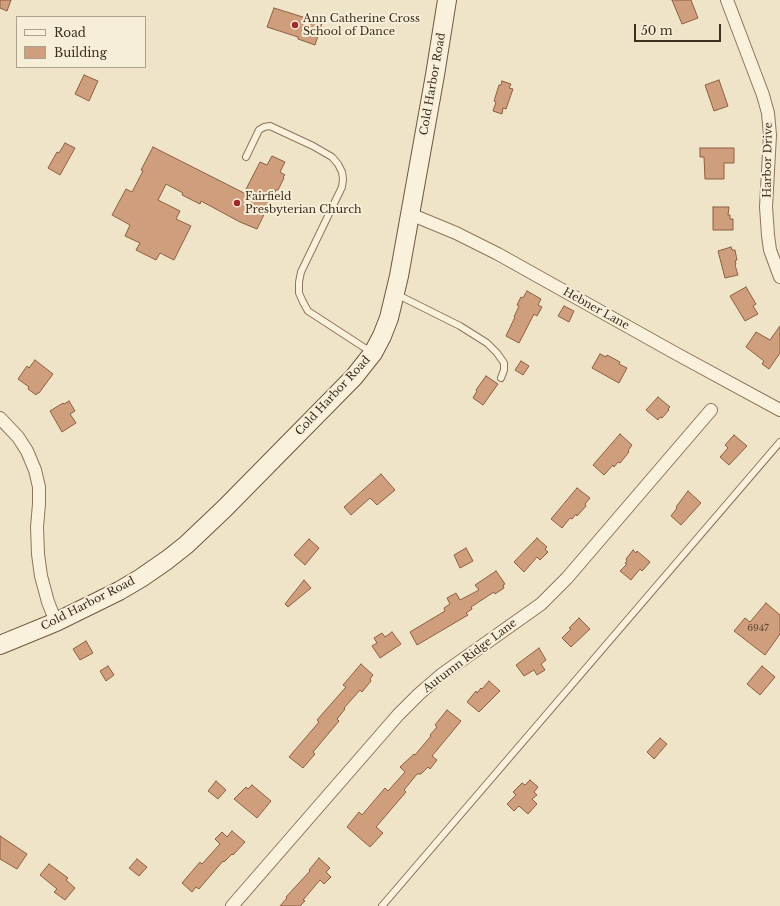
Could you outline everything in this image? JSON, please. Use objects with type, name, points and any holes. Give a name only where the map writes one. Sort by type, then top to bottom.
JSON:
[{"type":"main road","name":"Cold Harbor Road","points":[[0,645],[56,622],[141,578],[167,560],[186,545],[224,509],[354,377],[373,353],[389,318],[395,294],[447,0]]},
{"type":"street","name":"Harbor Drive","points":[[727,0],[775,126],[766,208],[770,250],[780,277]]},
{"type":"street","name":"Hebner Lane","points":[[410,214],[456,233],[498,254],[780,410]]},
{"type":"street","name":"Autumn Ridge Lane","points":[[232,906],[398,715],[419,694],[441,675],[541,604],[568,578],[711,410]]},
{"type":"street","points":[[0,418],[18,436],[27,451],[35,470],[39,504],[37,527],[38,554],[41,576],[48,602],[56,622]]},
{"type":"lane","points":[[246,157],[259,130],[270,126],[313,146],[332,157],[338,164],[342,172],[342,187],[301,272],[299,292],[308,311],[373,353]]},
{"type":"lane","points":[[395,294],[460,326],[488,343],[504,363],[504,370],[501,378]]},
{"type":"lane","points":[[382,906],[780,442]]},
{"type":"building","points":[[0,0],[11,0],[7,11],[0,8]]},
{"type":"building","points":[[672,0],[691,0],[698,18],[682,24]]},
{"type":"building","name":"Ann Catherine Cross School of Dance","points":[[274,8],[322,23],[315,45],[298,39],[298,37],[267,27]]},
{"type":"building","points":[[84,75],[98,81],[89,101],[75,94]]},
{"type":"building","points":[[719,80],[728,106],[714,111],[705,85]]},
{"type":"building","points":[[502,81],[511,84],[509,88],[513,89],[506,109],[503,108],[502,114],[493,111],[496,102],[494,101],[499,85],[501,85]]},
{"type":"building","points":[[65,143],[75,148],[60,175],[48,168],[57,152],[59,153]]},
{"type":"building","name":"Fairfield Presbyterian Church","points":[[153,147],[244,193],[260,162],[267,165],[272,156],[285,162],[280,172],[285,175],[257,229],[240,222],[201,201],[200,204],[182,195],[183,193],[166,184],[158,200],[180,211],[176,219],[191,226],[174,260],[160,253],[156,260],[136,250],[140,243],[125,236],[130,225],[112,215],[126,189],[132,192]]},
{"type":"building","points":[[700,148],[734,148],[734,163],[724,163],[724,179],[705,179],[704,157],[700,157]]},
{"type":"building","points":[[713,207],[729,207],[728,215],[730,215],[730,219],[733,219],[733,230],[713,230]]},
{"type":"building","points":[[731,247],[732,250],[735,250],[737,260],[735,261],[735,265],[738,275],[725,278],[718,251]]},
{"type":"building","points":[[746,287],[756,304],[753,306],[758,314],[745,321],[730,296]]},
{"type":"building","points":[[527,291],[541,299],[538,305],[542,307],[537,316],[534,314],[519,343],[506,336],[519,306],[517,305],[521,297],[523,298]]},
{"type":"building","points":[[564,306],[574,311],[569,322],[558,316]]},
{"type":"building","points":[[780,326],[780,353],[769,369],[762,364],[764,361],[746,347],[756,332],[770,340]]},
{"type":"building","points":[[600,354],[606,357],[607,355],[620,362],[619,364],[627,368],[619,383],[592,368]]},
{"type":"building","points":[[35,360],[53,374],[36,395],[28,389],[29,387],[18,379],[27,366],[29,368]]},
{"type":"building","points":[[521,361],[529,366],[523,375],[515,370]]},
{"type":"building","points":[[486,376],[498,384],[483,405],[473,398],[477,391],[476,390]]},
{"type":"building","points":[[658,397],[670,407],[662,418],[660,417],[658,420],[646,410]]},
{"type":"building","points":[[69,401],[75,411],[70,414],[76,423],[62,432],[50,411]]},
{"type":"building","points":[[620,434],[632,445],[628,451],[629,452],[620,463],[618,462],[614,467],[613,465],[604,475],[593,465]]},
{"type":"building","points":[[734,435],[747,446],[729,465],[720,457],[728,448],[725,445]]},
{"type":"building","points":[[381,474],[395,490],[377,505],[370,498],[351,515],[344,507]]},
{"type":"building","points":[[577,488],[590,498],[585,504],[586,506],[577,516],[576,514],[572,519],[570,518],[562,528],[551,519]]},
{"type":"building","points":[[688,491],[701,503],[681,525],[671,516]]},
{"type":"building","points":[[537,538],[547,547],[545,549],[548,552],[540,560],[537,557],[524,572],[514,562]]},
{"type":"building","points":[[309,539],[319,548],[305,565],[294,555]]},
{"type":"building","points":[[466,548],[473,561],[460,568],[454,555]]},
{"type":"building","points":[[633,550],[636,553],[637,551],[650,562],[642,571],[640,569],[631,580],[620,571],[627,564],[625,563],[627,561],[626,559]]},
{"type":"building","points":[[496,571],[505,584],[503,585],[504,588],[495,594],[494,592],[471,607],[472,609],[466,613],[468,615],[417,645],[410,632],[445,611],[444,608],[450,604],[447,598],[456,593],[460,600],[479,590],[475,585]]},
{"type":"building","points":[[304,580],[311,588],[288,607],[285,604]]},
{"type":"building","points":[[766,603],[780,615],[780,634],[765,655],[734,631],[745,618],[750,622]]},
{"type":"building","points":[[579,618],[590,629],[571,647],[562,638]]},
{"type":"building","points":[[392,632],[401,644],[380,658],[372,646],[377,643],[374,638],[382,633],[385,637]]},
{"type":"building","points":[[86,641],[93,653],[80,660],[73,649]]},
{"type":"building","points":[[539,648],[546,660],[541,664],[545,670],[537,675],[534,670],[524,676],[516,665]]},
{"type":"building","points":[[361,664],[373,675],[370,679],[371,681],[362,692],[360,690],[344,708],[345,709],[337,719],[339,721],[313,752],[315,754],[303,768],[289,757],[319,722],[317,720],[346,687],[343,685]]},
{"type":"building","points":[[108,666],[114,675],[106,681],[100,671]]},
{"type":"building","points":[[762,666],[775,677],[760,695],[747,684]]},
{"type":"building","points":[[489,681],[500,691],[479,712],[467,702],[476,691],[477,693]]},
{"type":"building","points":[[447,710],[461,721],[432,756],[437,760],[430,769],[428,767],[421,774],[417,774],[404,790],[406,792],[376,827],[383,833],[370,847],[347,827],[359,812],[362,815],[385,788],[388,791],[405,772],[400,767],[414,754],[415,755],[431,736],[430,735],[437,727],[435,725]]},
{"type":"building","points":[[660,738],[667,744],[654,759],[647,752]]},
{"type":"building","points":[[530,780],[538,787],[534,792],[537,795],[532,799],[537,804],[528,814],[519,806],[514,811],[507,804],[516,795],[513,792],[522,783],[525,785]]},
{"type":"building","points":[[216,781],[226,790],[218,799],[208,791]]},
{"type":"building","points":[[252,785],[271,801],[257,818],[234,799],[246,787],[248,789]]},
{"type":"building","points":[[232,831],[245,842],[233,855],[232,854],[224,862],[223,861],[199,889],[196,887],[192,892],[182,883],[200,862],[202,864],[220,844],[215,839],[222,832],[227,837]]},
{"type":"building","points":[[0,836],[27,854],[17,869],[0,859]]},
{"type":"building","points":[[319,858],[330,868],[326,872],[331,877],[324,884],[320,880],[303,900],[305,901],[300,906],[280,906],[287,898],[286,897],[310,871],[309,870]]},
{"type":"building","points":[[137,859],[147,867],[139,876],[129,868]]},
{"type":"building","points":[[49,864],[68,878],[66,880],[75,888],[65,900],[54,892],[57,889],[40,875]]},
{"type":"place","name":"Ann Catherine Cross School of Dance","points":[[295,25]]},
{"type":"place","name":"Fairfield Presbyterian Church","points":[[237,203]]}]
